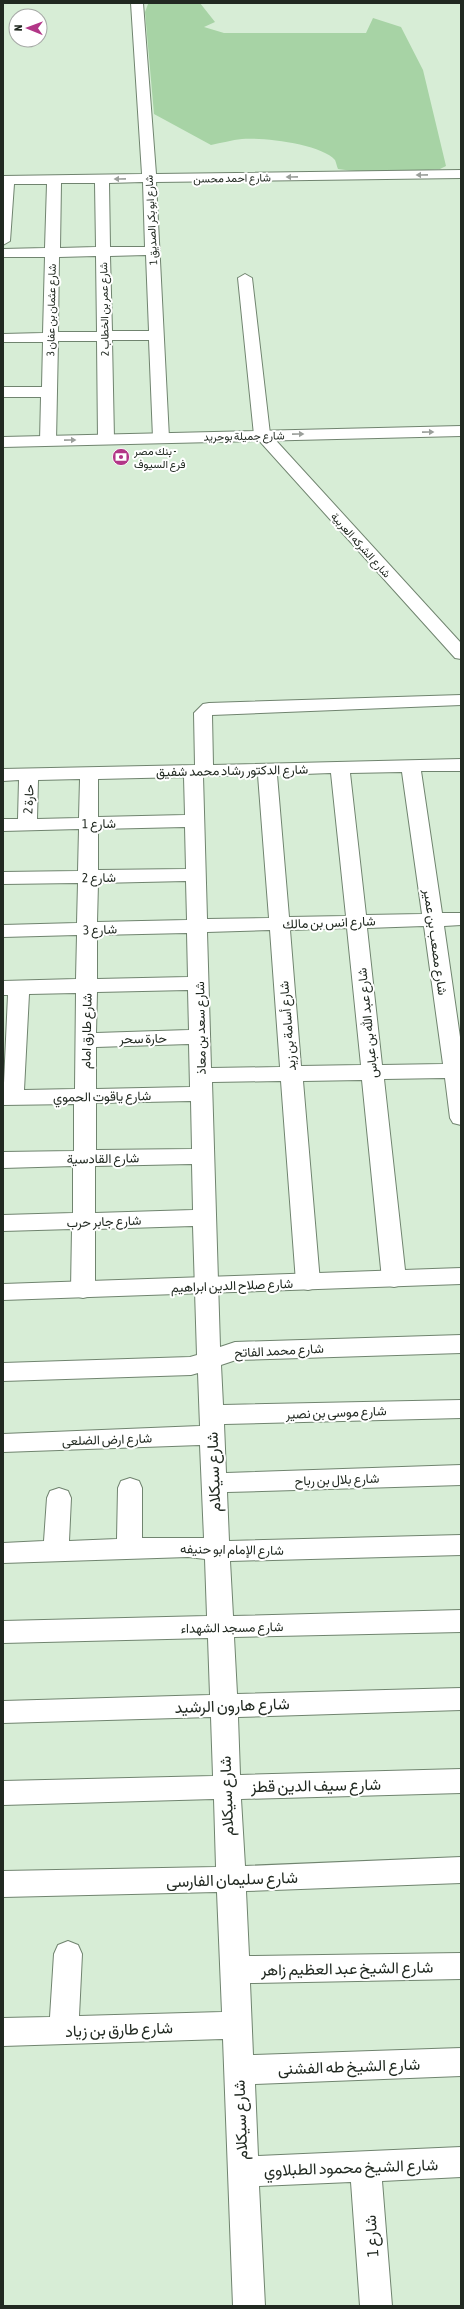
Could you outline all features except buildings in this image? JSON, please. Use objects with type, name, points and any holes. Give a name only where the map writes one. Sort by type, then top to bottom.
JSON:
[{"type":"street","name":"شارع ابو بكر الصديق 1","points":[[137,3],[150,179],[161,438]]},
{"type":"street","name":"شارع احمد محسن","points":[[5,180],[461,174]]},
{"type":"street","name":"شارع عمر بن الخطاب 2","points":[[102,179],[106,439]]},
{"type":"street","points":[[3,241],[5,180]]},
{"type":"street","name":"شارع عثمان بن عفان 3","points":[[48,441],[54,180]]},
{"type":"street","points":[[3,253],[153,251]]},
{"type":"street","points":[[245,278],[262,435]]},
{"type":"street","points":[[3,338],[156,335]]},
{"type":"street","points":[[3,392],[49,392]]},
{"type":"street","name":"شارع جميلة بوحريد","points":[[3,442],[461,431]]},
{"type":"street","name":"شارع الشركه العربية","points":[[262,435],[461,654]]},
{"type":"street","name":"شارع سعد بن معاذ","points":[[206,1286],[194,821],[204,713],[209,708],[461,700]]},
{"type":"street","name":"شارع الدكتور رشاد محمد شفيق","points":[[3,775],[461,765]]},
{"type":"street","name":"شارع مصعب بن عمير","points":[[411,766],[433,919],[458,1071],[461,1118]]},
{"type":"street","name":"شارع عبد الله بن عباس","points":[[340,768],[394,1279]]},
{"type":"street","name":"شارع أسامة بن زيد","points":[[267,770],[308,1282]]},
{"type":"street","name":"شارع طارق امام","points":[[83,1290],[89,773]]},
{"type":"street","name":"حارة 2","points":[[27,824],[29,774]]},
{"type":"street","name":"شارع 1","points":[[3,824],[194,821]]},
{"type":"street","name":"شارع 2","points":[[3,878],[196,875]]},
{"type":"street","name":"شارع انس بن مالك","points":[[197,926],[461,919]]},
{"type":"street","name":"شارع 3","points":[[3,931],[197,926]]},
{"type":"street","points":[[8,1098],[11,988],[198,983]]},
{"type":"street","name":"حارة سحر","points":[[86,1040],[200,1037]]},
{"type":"street","name":"شارع ياقوت الحموي","points":[[8,1098],[85,1097],[291,1073],[458,1071]]},
{"type":"street","name":"شارع القادسية","points":[[3,1160],[203,1156]]},
{"type":"street","name":"شارع جابر حرب","points":[[3,1223],[204,1218]]},
{"type":"street","name":"شارع صلاح الدين ابراهيم","points":[[3,1292],[461,1276]]},
{"type":"street","name":"شارع سيكلام","points":[[206,1286],[242,2172],[249,2306]]},
{"type":"street","name":"شارع محمد الفاتح","points":[[3,1372],[191,1366],[235,1351],[461,1344]]},
{"type":"street","name":"شارع موسى بن نصير","points":[[212,1425],[461,1409]]},
{"type":"street","name":"شارع ارض الضلعى","points":[[3,1443],[212,1425]]},
{"type":"street","name":"شارع بلال بن رباح","points":[[214,1483],[461,1475]]},
{"type":"street","points":[[129,1549],[130,1488]]},
{"type":"street","points":[[56,1551],[59,1498]]},
{"type":"street","name":"شارع الإمام ابو حنيفه","points":[[3,1553],[188,1547],[238,1552],[461,1545]]},
{"type":"street","name":"شارع مسجد الشهداء","points":[[3,1632],[461,1621]]},
{"type":"street","name":"شارع هارون الرشيد","points":[[3,1712],[461,1699]]},
{"type":"street","name":"شارع سيف الدين قطز","points":[[3,1793],[461,1781]]},
{"type":"street","name":"شارع سليمان الفارسى","points":[[3,1884],[230,1879],[461,1870]]},
{"type":"street","points":[[64,2030],[68,1954]]},
{"type":"street","name":"شارع الشيخ عبد العظيم زاهر","points":[[234,1970],[461,1966]]},
{"type":"street","name":"شارع طارق بن زياد","points":[[3,2032],[236,2025]]},
{"type":"street","name":"شارع الشيخ طه الفشنى","points":[[238,2070],[461,2062]]},
{"type":"street","name":"شارع الشيخ محمود الطبلاوي","points":[[242,2172],[461,2162]]},
{"type":"street","name":"شارع 1","points":[[365,2166],[376,2306]]},
{"type":"green space","points":[[200,3],[215,22],[204,27],[224,33],[366,33],[373,18],[401,27],[423,70],[446,166],[440,169],[389,172],[364,172],[338,169],[335,160],[328,154],[291,143],[263,139],[238,139],[211,145],[154,114],[145,12],[148,4]]},
{"type":"place","name":"بنك مصر - فرع السيوف","points":[[121,457]]}]
